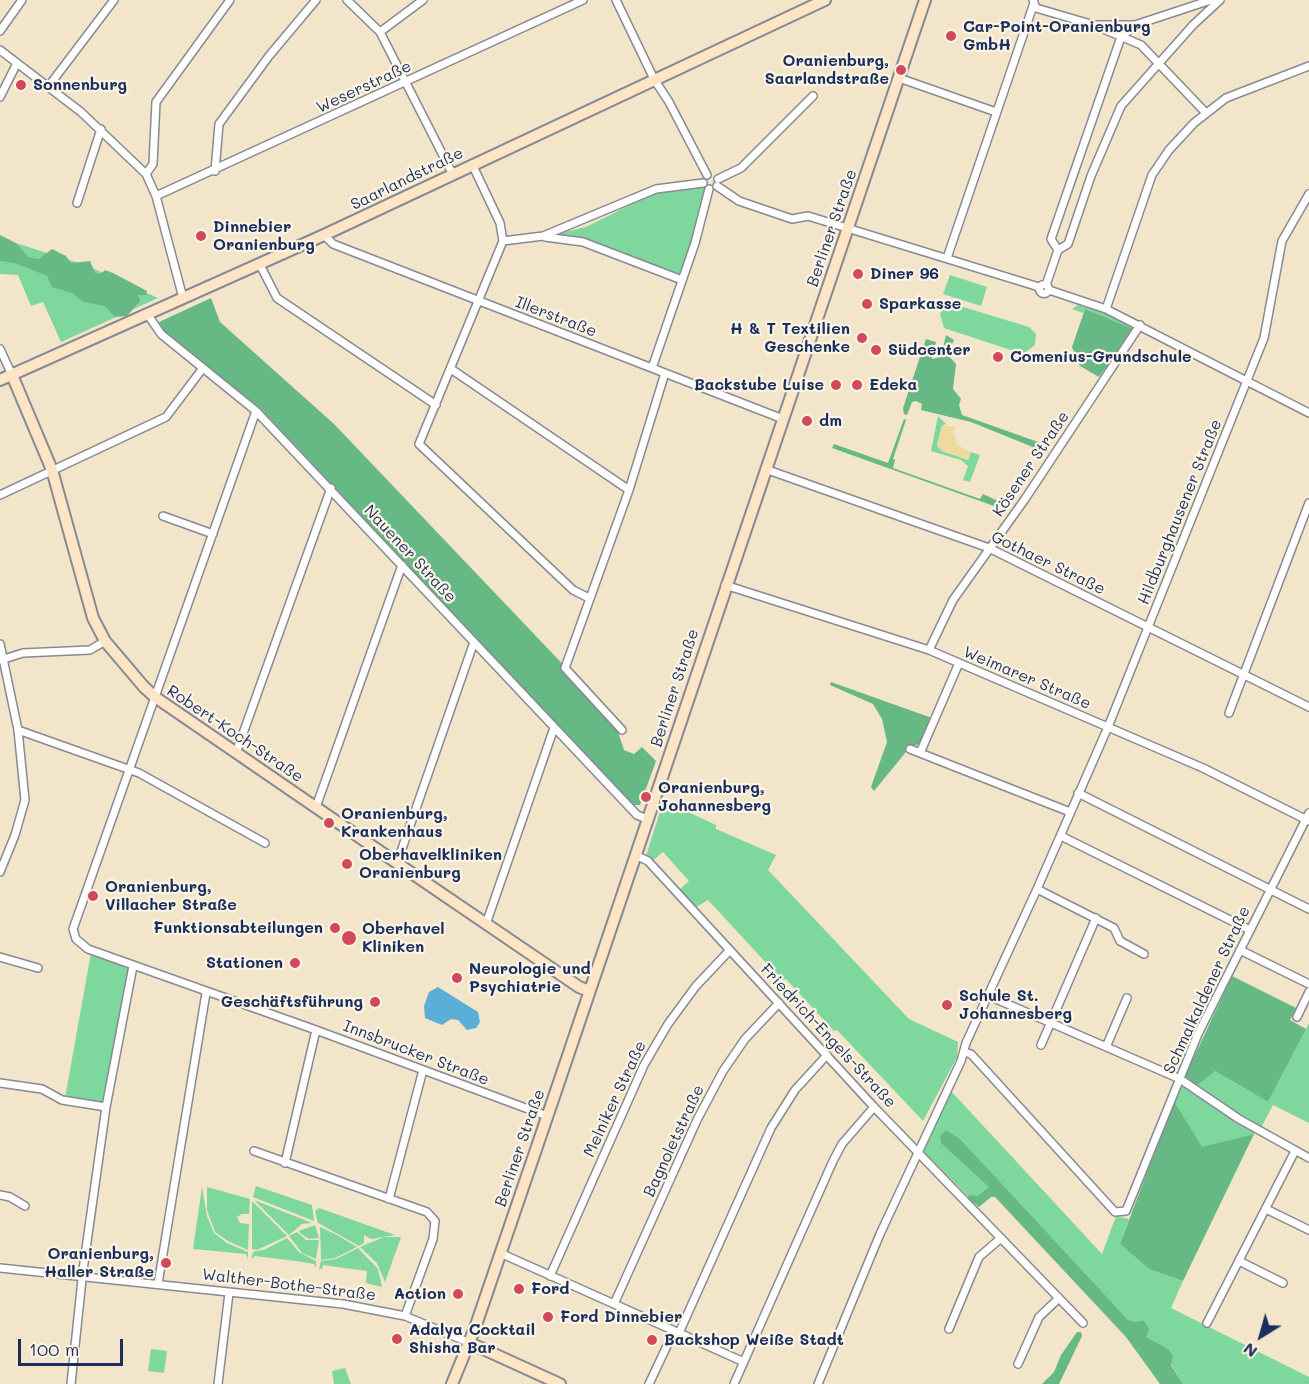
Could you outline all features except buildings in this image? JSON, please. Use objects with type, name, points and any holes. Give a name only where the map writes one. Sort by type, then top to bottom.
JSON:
[{"type":"street","points":[[0,31],[22,0]]},
{"type":"street","points":[[48,87],[114,0]]},
{"type":"street","points":[[147,174],[153,164],[156,102],[230,0]]},
{"type":"street","points":[[214,171],[219,124],[269,56],[316,0]]},
{"type":"street","points":[[347,0],[380,32],[452,173]]},
{"type":"street","points":[[380,32],[423,0]]},
{"type":"street","name":"Weserstraße","points":[[156,196],[583,0]]},
{"type":"street","points":[[616,0],[654,79],[669,102],[707,174]]},
{"type":"street","name":"Saarlandstraße","points":[[0,380],[324,235],[825,0]]},
{"type":"street","name":"Berliner Straße","points":[[452,1384],[470,1343],[925,0]]},
{"type":"street","points":[[1094,25],[1135,25],[1211,0]]},
{"type":"street","points":[[1045,287],[1058,250],[1068,244],[1091,176],[1113,120],[1121,106],[1193,24],[1220,0]]},
{"type":"street","points":[[947,258],[1033,3],[1141,45],[1206,113]]},
{"type":"street","points":[[1058,250],[1051,239],[1121,37],[1135,25]]},
{"type":"street","points":[[0,50],[101,129],[147,174],[156,196],[183,298]]},
{"type":"street","points":[[0,97],[17,63]]},
{"type":"street","points":[[1106,309],[1152,175],[1168,150],[1206,113],[1242,91],[1309,66]]},
{"type":"street","points":[[899,78],[996,112]]},
{"type":"street","points":[[652,368],[715,185],[741,168],[813,96]]},
{"type":"street","points":[[77,203],[101,129]]},
{"type":"street","points":[[472,164],[500,223],[503,242],[480,303],[419,444],[573,590],[589,598]]},
{"type":"street","points":[[703,183],[707,174]]},
{"type":"street","points":[[707,174],[712,174],[715,185],[726,195],[792,219],[808,216],[1045,287],[1106,309],[1309,413]]},
{"type":"street","points":[[503,242],[543,236],[656,189],[703,183],[715,185]]},
{"type":"street","name":"Hildburghausener Straße","points":[[818,1384],[918,1151],[1108,727],[1248,381],[1264,338],[1282,241],[1309,194]]},
{"type":"street","name":"Illerstraße","points":[[324,235],[333,244],[480,303],[783,419]]},
{"type":"street","points":[[543,236],[583,242],[682,280]]},
{"type":"street","points":[[259,263],[277,298],[436,405]]},
{"type":"street","name":"Nauener Straße","points":[[148,315],[161,334],[256,411],[637,815],[647,819]]},
{"type":"street","name":"Kösener Straße","points":[[929,650],[953,600],[1025,499],[1140,325]]},
{"type":"street","name":"Robert-Koch-Straße","points":[[0,349],[52,470],[93,618],[105,641],[155,697],[579,987],[590,991]]},
{"type":"street","points":[[0,495],[166,417],[203,368]]},
{"type":"street","points":[[451,369],[629,490]]},
{"type":"street","points":[[622,730],[565,668],[629,490],[665,373]]},
{"type":"street","points":[[129,770],[256,411]]},
{"type":"street","name":"Gothaer Straße","points":[[765,469],[989,548],[1309,707]]},
{"type":"street","points":[[236,753],[331,489]]},
{"type":"street","points":[[1229,712],[1309,503]]},
{"type":"street","points":[[163,516],[213,534]]},
{"type":"street","points":[[316,807],[402,565]]},
{"type":"street","name":"Weimarer Straße","points":[[725,585],[929,650],[1203,768],[1308,818]]},
{"type":"street","points":[[2,659],[23,654],[90,650],[105,641]]},
{"type":"street","points":[[397,863],[474,642]]},
{"type":"street","points":[[0,644],[18,730],[25,800],[15,835],[0,872]]},
{"type":"street","points":[[920,753],[959,663]]},
{"type":"street","points":[[486,924],[554,728]]},
{"type":"street","points":[[18,730],[129,770],[265,843]]},
{"type":"street","points":[[910,749],[1070,812]]},
{"type":"street","name":"Innsbrucker Straße","points":[[129,770],[73,929],[76,939],[88,949],[547,1116]]},
{"type":"street","points":[[1078,793],[1309,909]]},
{"type":"street","name":"Schmalkaldener Straße","points":[[964,1052],[978,1062],[1115,1212],[1121,1214],[1125,1211],[1198,1034],[1308,818]]},
{"type":"street","points":[[1061,836],[1250,930]]},
{"type":"street","name":"Friedrich-Engels-Straße","points":[[635,855],[648,861],[874,1107],[1083,1323]]},
{"type":"street","points":[[1037,889],[1114,928],[1124,944],[1144,954]]},
{"type":"street","points":[[1041,1045],[1096,918]]},
{"type":"street","name":"Melniker Straße","points":[[550,1275],[644,1065],[668,1024],[696,986],[730,950]]},
{"type":"street","points":[[1240,950],[1309,984]]},
{"type":"street","points":[[0,957],[38,968]]},
{"type":"street","points":[[71,1384],[106,1107],[133,966]]},
{"type":"street","points":[[1297,1017],[1309,992]]},
{"type":"street","points":[[158,1284],[206,993]]},
{"type":"street","points":[[988,996],[1180,1079],[1239,1119],[1309,1158]]},
{"type":"street","points":[[1106,1047],[1127,998]]},
{"type":"street","name":"Bagnoletstraße","points":[[614,1304],[697,1120],[723,1071],[745,1038],[779,1003]]},
{"type":"street","points":[[285,1163],[315,1030]]},
{"type":"street","points":[[649,1384],[677,1332],[771,1128],[795,1090],[826,1055]]},
{"type":"street","points":[[389,1199],[423,1070]]},
{"type":"street","points":[[0,1083],[42,1089],[62,1100],[106,1107]]},
{"type":"street","points":[[734,1384],[833,1161],[842,1144],[874,1107]]},
{"type":"street","points":[[254,1151],[427,1212],[435,1221],[433,1239],[405,1316]]},
{"type":"street","points":[[1207,1323],[1295,1151]]},
{"type":"street","points":[[0,1195],[10,1197],[25,1206]]},
{"type":"street","points":[[1266,1209],[1309,1230]]},
{"type":"street","points":[[949,1329],[979,1257],[1001,1238]]},
{"type":"street","points":[[500,1253],[744,1362]]},
{"type":"street","points":[[1239,1261],[1283,1283]]},
{"type":"street","name":"Walther-Bothe-Straße","points":[[0,1268],[343,1304],[405,1316],[560,1384]]},
{"type":"street","points":[[218,1384],[229,1293]]},
{"type":"street","points":[[1018,1364],[1039,1317],[1059,1298]]},
{"type":"green space","points":[[704,187],[708,191],[680,274],[585,239],[556,234],[586,227],[658,191]]},
{"type":"green space","points":[[0,235],[16,243],[28,257],[39,259],[52,249],[66,256],[71,263],[90,261],[95,273],[101,274],[105,270],[113,273],[147,291],[146,295],[138,295],[140,301],[127,316],[115,317],[105,306],[83,302],[72,293],[52,287],[47,276],[15,263],[0,261]]},
{"type":"green space","points":[[0,238],[88,266],[158,298],[61,342],[43,302],[31,306],[18,275],[0,274]]},
{"type":"green space","points":[[950,275],[987,287],[981,306],[943,294]]},
{"type":"green space","points":[[211,298],[220,322],[334,424],[613,717],[624,750],[634,754],[642,747],[656,761],[640,805],[634,805],[625,797],[259,407],[166,334],[159,322]]},
{"type":"green space","points":[[950,303],[1029,327],[1036,334],[1035,345],[1023,354],[944,328],[940,314]]},
{"type":"green space","points":[[1078,305],[1110,315],[1134,329],[1085,309],[1083,313],[1072,309]]},
{"type":"green space","points":[[1085,309],[1134,329],[1099,377],[1080,366],[1072,347]]},
{"type":"green space","points":[[946,335],[954,340],[947,354],[956,364],[953,389],[961,399],[959,405],[962,415],[1041,443],[1040,450],[971,422],[921,410],[922,404],[916,401],[912,402],[907,415],[904,414],[903,408],[926,339],[936,342],[932,359],[941,357]]},
{"type":"green space","points":[[938,416],[946,424],[942,426],[937,445],[942,451],[968,460],[971,452],[980,455],[970,482],[963,480],[968,466],[961,460],[931,451]]},
{"type":"green space","points":[[904,419],[906,420],[893,459],[895,460],[893,468],[980,499],[983,494],[998,501],[994,506],[832,448],[834,444],[888,463]]},
{"type":"green space","points":[[831,682],[932,718],[920,744],[910,747],[874,791],[871,787],[887,742],[882,719],[873,704],[830,685]]},
{"type":"green space","points":[[664,799],[677,811],[688,812],[716,825],[716,829],[776,855],[768,870],[909,1019],[958,1042],[957,1057],[923,1121],[786,979],[782,980],[708,900],[695,908],[678,891],[689,881],[663,852],[651,862],[646,856]]},
{"type":"green space","points":[[91,953],[129,967],[103,1104],[65,1098]]},
{"type":"green space","points":[[1232,976],[1296,1008],[1290,1020],[1306,1029],[1268,1102],[1215,1071],[1197,1085],[1185,1076]]},
{"type":"green space","points":[[1309,1023],[1309,1123],[1273,1105],[1262,1126],[1254,1134],[1202,1148],[1174,1101],[1185,1076],[1190,1081],[1215,1071],[1268,1102]]},
{"type":"green space","points":[[950,1090],[1102,1254],[1116,1216],[1129,1219],[1120,1244],[1149,1269],[1183,1281],[1171,1308],[1309,1377],[1309,1384],[1183,1384],[1171,1364],[1168,1349],[1152,1342],[1106,1299],[960,1139],[990,1187],[974,1202],[923,1151]]},
{"type":"green space","points":[[1174,1101],[1202,1147],[1254,1134],[1183,1281],[1149,1269],[1120,1244]]},
{"type":"green space","points":[[946,1130],[960,1139],[1127,1319],[1134,1322],[1144,1321],[1149,1329],[1146,1337],[1168,1349],[1173,1356],[1171,1365],[1183,1384],[1160,1384],[1126,1337],[995,1197],[991,1197],[979,1207],[968,1198],[969,1195],[978,1196],[989,1187],[941,1143],[940,1136]]},
{"type":"green space","points":[[256,1186],[312,1205],[314,1221],[253,1197]]},
{"type":"green space","points":[[202,1187],[207,1216],[214,1233],[227,1243],[248,1252],[248,1259],[246,1254],[193,1249]]},
{"type":"green space","points":[[207,1187],[250,1199],[249,1214],[237,1217],[240,1223],[249,1224],[248,1250],[215,1232],[207,1210]]},
{"type":"green space","points":[[254,1200],[312,1223],[302,1224],[289,1235]]},
{"type":"green space","points":[[252,1201],[287,1236],[257,1250],[252,1249]]},
{"type":"green space","points":[[319,1208],[395,1235],[371,1239],[364,1235],[364,1243],[359,1246],[318,1223],[315,1211]]},
{"type":"green space","points":[[315,1225],[319,1238],[309,1239],[299,1231]]},
{"type":"green space","points":[[320,1227],[357,1247],[335,1258],[321,1260]]},
{"type":"green space","points":[[297,1232],[306,1240],[319,1240],[316,1259],[302,1253],[289,1236]]},
{"type":"green space","points":[[384,1237],[401,1237],[385,1282],[377,1263],[360,1247]]},
{"type":"green space","points":[[287,1238],[299,1252],[316,1261],[316,1268],[314,1264],[296,1261],[255,1256],[251,1259],[253,1252],[266,1249]]},
{"type":"green space","points":[[358,1248],[378,1269],[382,1287],[366,1283],[367,1271],[323,1265],[322,1269],[319,1269],[321,1261],[336,1259]]},
{"type":"green space","points":[[1077,1332],[1081,1332],[1082,1336],[1059,1384],[1042,1384],[1054,1372],[1061,1355]]},
{"type":"green space","points":[[151,1349],[167,1351],[164,1373],[148,1371]]},
{"type":"green space","points":[[345,1368],[351,1384],[334,1384],[332,1371]]},
{"type":"sand","points":[[942,426],[955,426],[953,432],[957,445],[971,452],[968,460],[942,451],[937,446]]},
{"type":"water","points":[[438,987],[478,1012],[480,1022],[476,1028],[467,1030],[458,1020],[451,1019],[442,1025],[425,1018],[424,1006],[429,992]]},
{"type":"place","name":"Car-Point-Oranienburg GmbH","points":[[951,36]]},
{"type":"place","name":"Oranienburg, Saarlandstraße","points":[[901,70]]},
{"type":"place","name":"Sonnenburg","points":[[21,85]]},
{"type":"place","name":"Dinnebier Oranienburg","points":[[201,236]]},
{"type":"place","name":"Diner 96","points":[[858,274]]},
{"type":"place","name":"Sparkasse","points":[[867,304]]},
{"type":"place","name":"H & T Textilien Geschenke","points":[[862,338]]},
{"type":"place","name":"Südcenter","points":[[876,350]]},
{"type":"place","name":"Comenius-Grundschule","points":[[998,357]]},
{"type":"place","name":"Backstube Luise","points":[[836,385]]},
{"type":"place","name":"Edeka","points":[[857,385]]},
{"type":"place","name":"dm","points":[[807,421]]},
{"type":"place","name":"Oranienburg, Johannesberg","points":[[646,797]]},
{"type":"place","name":"Oranienburg, Krankenhaus","points":[[329,823]]},
{"type":"place","name":"Oberhavelkliniken Oranienburg","points":[[347,864]]},
{"type":"place","name":"Oranienburg, Villacher Straße","points":[[93,896]]},
{"type":"place","name":"Funktionsabteilungen","points":[[335,928]]},
{"type":"place","name":"Oberhavel Kliniken","points":[[349,938]]},
{"type":"place","name":"Stationen","points":[[295,963]]},
{"type":"place","name":"Neurologie und Psychiatrie","points":[[457,978]]},
{"type":"place","name":"Geschäftsführung","points":[[375,1002]]},
{"type":"place","name":"Schule St. Johannesberg","points":[[947,1005]]},
{"type":"place","name":"Oranienburg, Haller Straße","points":[[166,1263]]},
{"type":"place","name":"Ford","points":[[519,1289]]},
{"type":"place","name":"Action","points":[[458,1294]]},
{"type":"place","name":"Ford Dinnebier","points":[[548,1317]]},
{"type":"place","name":"Adalya Cocktail Shisha Bar","points":[[397,1339]]},
{"type":"place","name":"Backshop Weiße Stadt","points":[[652,1340]]}]
